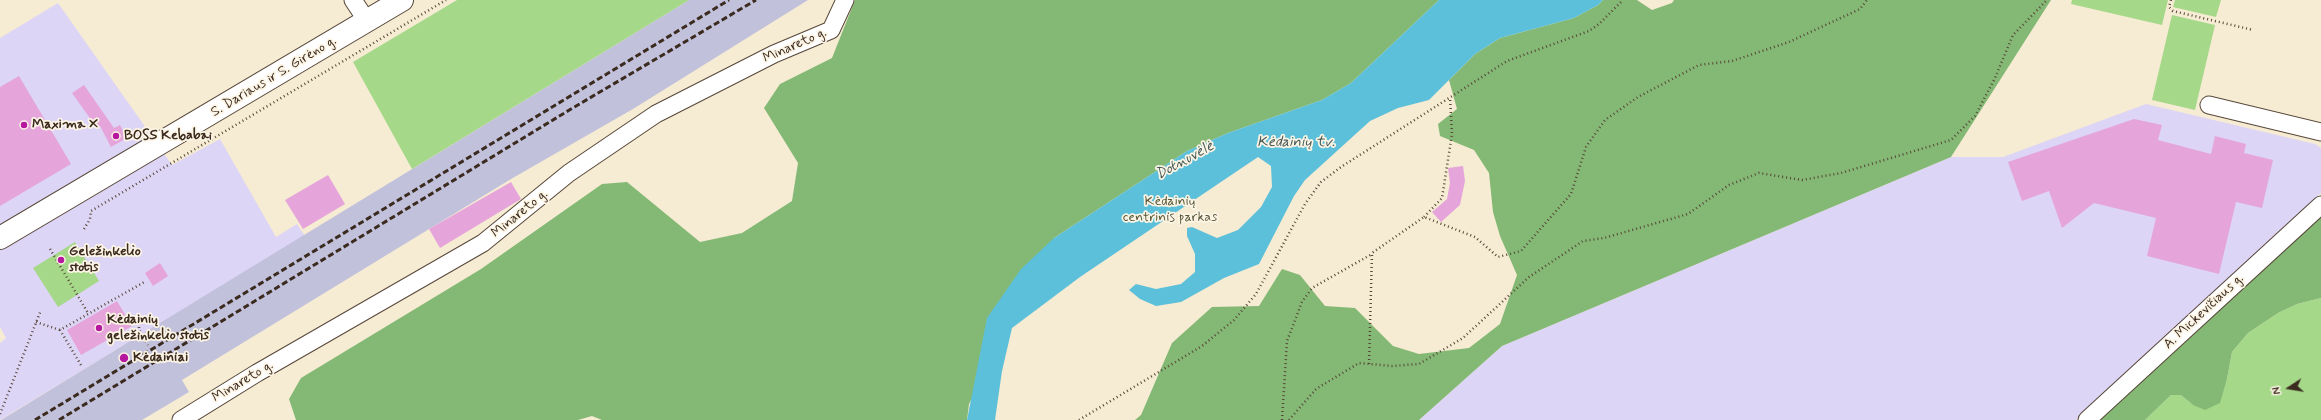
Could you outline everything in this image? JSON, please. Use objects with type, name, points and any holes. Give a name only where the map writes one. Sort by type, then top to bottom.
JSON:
[{"type":"main road","name":"S. Dariaus ir S. Girėno g.","points":[[0,238],[402,0]]},
{"type":"street","points":[[353,0],[367,21]]},
{"type":"street","name":"Minareto g.","points":[[181,420],[257,373],[483,243],[569,173],[656,114],[774,54],[832,30],[845,0]]},
{"type":"street","points":[[2209,105],[2321,132]]},
{"type":"street","name":"A. Mickevičiaus g.","points":[[2087,420],[2321,205]]},
{"type":"path","points":[[84,229],[90,219],[91,211],[446,0]]},
{"type":"path","points":[[1079,420],[1202,346],[1234,320],[1256,294],[1305,204],[1321,182],[1507,61],[1588,31],[1599,24],[1622,0]]},
{"type":"path","points":[[1424,217],[1475,237],[1498,257],[1521,251],[1571,194],[1586,147],[1605,120],[1638,97],[1699,65],[1732,61],[1789,42],[1860,9],[1867,0]]},
{"type":"path","points":[[1289,420],[1316,389],[1358,363],[1392,366],[1419,364],[1463,338],[1529,277],[1583,241],[1604,238],[1688,214],[1730,185],[1759,173],[1802,180],[1841,173],[1951,140],[1964,129],[1975,116],[1996,78],[2013,35],[2047,0]]},
{"type":"path","points":[[2171,0],[2169,8],[2173,11],[2253,30]]},
{"type":"path","points":[[1282,420],[1286,341],[1302,302],[1312,288],[1372,253],[1424,217],[1442,198],[1452,134],[1450,97]]},
{"type":"path","points":[[50,249],[88,313]]},
{"type":"path","points":[[1369,364],[1372,253]]},
{"type":"path","points":[[60,330],[146,281]]},
{"type":"path","points":[[0,414],[41,310]]},
{"type":"path","points":[[140,319],[139,330],[148,345]]},
{"type":"path","points":[[36,322],[60,330],[81,365]]},
{"type":"shaded area","points":[[689,0],[808,0],[633,109],[511,179],[182,380],[189,392],[142,420],[1,420]]},
{"type":"shaded area","points":[[58,3],[172,165],[220,139],[276,237],[297,224],[305,236],[0,420],[0,343],[6,338],[0,327],[0,38]]},
{"type":"shaded area","points":[[2146,104],[2315,144],[2321,148],[2321,193],[2076,420],[1419,420],[1502,346],[1951,157],[2003,157]]},
{"type":"green space","points":[[457,0],[689,0],[412,169],[353,62]]},
{"type":"green space","points":[[855,0],[1439,0],[1351,83],[1322,100],[1228,133],[1187,151],[1054,238],[969,404],[967,420],[602,420],[592,416],[578,420],[296,420],[289,399],[301,378],[481,269],[602,184],[627,182],[700,242],[742,233],[792,201],[798,163],[764,108],[780,84],[832,58]]},
{"type":"green space","points":[[1603,0],[1637,0],[1652,10],[1672,3],[1674,0],[2051,0],[1951,157],[1502,346],[1419,420],[1135,420],[1141,415],[1172,343],[1212,307],[1259,306],[1282,269],[1300,275],[1325,306],[1355,308],[1393,346],[1419,354],[1469,348],[1500,324],[1517,275],[1500,236],[1493,212],[1489,173],[1474,150],[1440,136],[1438,124],[1457,109],[1449,80],[1475,54],[1500,38],[1574,18],[1598,5]]},
{"type":"green space","points":[[2072,0],[2168,0],[2162,25],[2071,4]]},
{"type":"green space","points":[[2175,0],[2221,0],[2216,17],[2173,7]]},
{"type":"green space","points":[[2172,15],[2215,25],[2195,110],[2152,100]]},
{"type":"green space","points":[[2321,213],[2321,298],[2297,304],[2278,313],[2248,333],[2232,352],[2227,379],[2220,403],[2205,410],[2193,405],[2181,395],[2171,395],[2145,420],[2099,420]]},
{"type":"green space","points":[[75,242],[99,281],[58,307],[33,268]]},
{"type":"green space","points":[[2321,298],[2321,420],[2145,420],[2171,395],[2181,395],[2193,405],[2219,403],[2227,379],[2232,352],[2248,333],[2278,313],[2297,304]]},
{"type":"water","name":"Kėdainių tv.","points":[[1439,0],[1603,0],[1598,5],[1574,18],[1500,38],[1475,54],[1429,100],[1398,108],[1370,121],[1305,180],[1294,196],[1259,264],[1224,278],[1181,302],[1156,306],[1140,299],[1129,290],[1136,284],[1156,289],[1181,284],[1195,272],[1195,254],[1187,236],[1187,228],[1192,227],[1217,238],[1238,230],[1261,207],[1272,187],[1271,166],[1258,157],[1080,277],[1012,328],[1002,371],[995,420],[967,420],[987,318],[1021,269],[1054,238],[1187,151],[1228,133],[1322,100],[1351,83]]},
{"type":"building","name":"Maxima X","points":[[19,76],[71,164],[0,206],[0,87]]},
{"type":"building","points":[[84,85],[114,128],[120,125],[127,138],[111,147],[100,126],[97,128],[72,93]]},
{"type":"building","points":[[2134,119],[2162,125],[2158,140],[2211,154],[2215,136],[2246,144],[2244,153],[2273,160],[2262,208],[2236,202],[2219,274],[2147,256],[2156,218],[2094,203],[2062,228],[2049,191],[2022,201],[2008,162]]},
{"type":"building","points":[[1463,166],[1465,181],[1460,205],[1441,222],[1432,212],[1447,199],[1450,183],[1448,168]]},
{"type":"building","points":[[328,175],[345,204],[303,229],[285,200]]},
{"type":"building","points":[[511,182],[521,199],[440,248],[429,229]]},
{"type":"building","points":[[160,263],[168,276],[153,286],[145,273]]},
{"type":"building","name":"Kėdainių geležinkelio stotis","points":[[117,301],[132,326],[81,355],[67,330]]},
{"type":"railway","points":[[35,420],[729,0]]},
{"type":"railway","points":[[59,420],[571,109],[756,0]]},
{"type":"place","name":"Maxima X","points":[[24,125]]},
{"type":"place","name":"BOSS Kebabai","points":[[116,136]]},
{"type":"place","name":"Geležinkelio stotis","points":[[61,260]]},
{"type":"place","name":"Kėdainių geležinkelio stotis","points":[[99,328]]},
{"type":"place","name":"Kėdainiai","points":[[124,358]]},
{"type":"water label","name":"Dotnuvėlė","points":[[1185,161]]},
{"type":"park label","name":"Kėdainių centrinis parkas","points":[[1170,210]]}]
